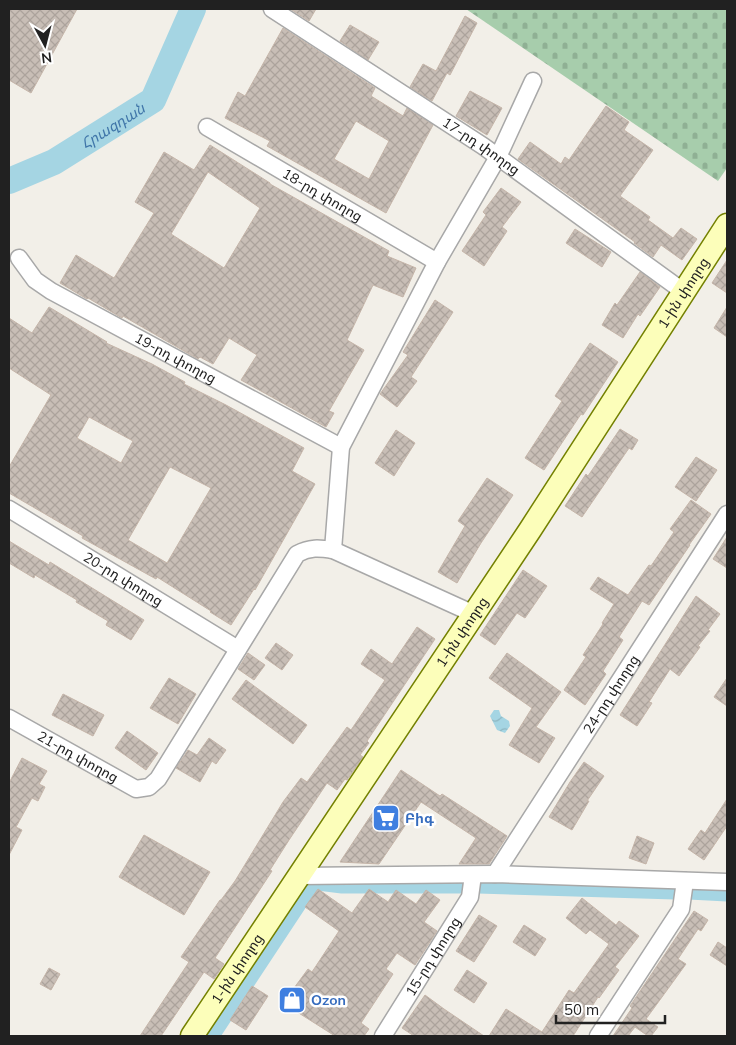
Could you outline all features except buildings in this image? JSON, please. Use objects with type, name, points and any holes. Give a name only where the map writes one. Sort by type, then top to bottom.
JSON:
[{"type":"main road","name":"1-ին փողոց","points":[[192,1036],[474,614],[727,225]]},
{"type":"street","name":"17-րդ փողոց","points":[[272,9],[483,146],[684,292]]},
{"type":"street","points":[[333,550],[341,447],[437,262],[498,157],[534,81]]},
{"type":"street","name":"18-րդ փողոց","points":[[207,127],[437,262]]},
{"type":"street","name":"19-րդ փողոց","points":[[19,258],[35,280],[51,291],[341,447]]},
{"type":"street","name":"20-րդ փողոց","points":[[9,509],[238,649]]},
{"type":"street","name":"24-րդ փողոց","points":[[495,874],[727,514]]},
{"type":"street","points":[[238,649],[297,554],[306,549],[333,550],[474,614]]},
{"type":"street","name":"21-րդ փողոց","points":[[9,718],[136,789],[149,787],[158,779],[238,649]]},
{"type":"street","points":[[298,876],[495,874],[685,881],[727,879]]},
{"type":"street","name":"15-րդ փողոց","points":[[384,1036],[470,897],[473,875]]},
{"type":"street","points":[[598,1036],[681,909],[685,881]]},
{"type":"green space","points":[[466,9],[727,9],[727,168],[718,181]]},
{"type":"water","points":[[494,710],[499,710],[501,716],[509,721],[510,726],[505,733],[497,730],[490,716]]},
{"type":"waterway","name":"Հրազդան","points":[[9,181],[54,162],[153,100],[193,9]]},
{"type":"waterway","points":[[212,1036],[307,892],[318,883],[342,886],[464,886]]},
{"type":"waterway","points":[[478,886],[675,892]]},
{"type":"waterway","points":[[689,892],[727,894]]},
{"type":"place","name":"Բիգ","points":[[386,818]]},
{"type":"place","name":"Ozon","points":[[292,1000]]}]
